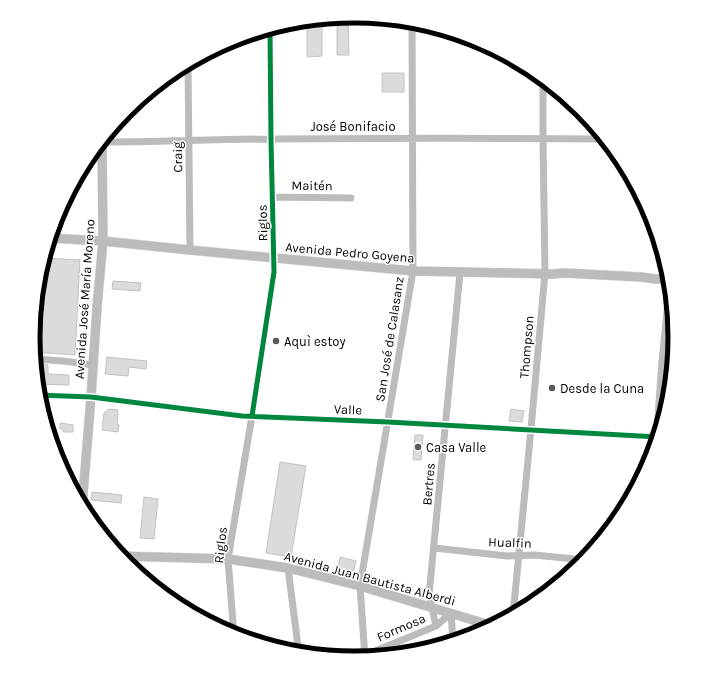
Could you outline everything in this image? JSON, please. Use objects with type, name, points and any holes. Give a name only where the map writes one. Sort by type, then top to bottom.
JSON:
[{"type":"main road","name":"Avenida José María Moreno","points":[[83,496],[103,241],[102,149]]},
{"type":"main road","name":"Avenida Pedro Goyena","points":[[55,238],[103,241],[413,271],[549,274],[565,277],[634,281],[663,279]]},
{"type":"main road","name":"Avenida Juan Bautista Alberdi","points":[[129,556],[228,559],[288,568],[360,586],[485,623]]},
{"type":"street","name":"San José de Calasanz","points":[[365,651],[360,586],[413,271],[412,29]]},
{"type":"street","name":"Riglos","points":[[233,628],[228,559],[274,272],[270,35]]},
{"type":"street","name":"Craig","points":[[188,70],[190,250]]},
{"type":"street","name":"Thompson","points":[[514,608],[531,429],[549,274],[543,139],[543,86]]},
{"type":"street","name":"José Bonifacio","points":[[108,141],[412,138],[598,139]]},
{"type":"street","name":"Maitén","points":[[272,197],[351,198]]},
{"type":"street","name":"Bertres","points":[[436,626],[429,595],[460,273]]},
{"type":"street","points":[[658,418],[667,309]]},
{"type":"street","points":[[40,359],[93,364]]},
{"type":"street","points":[[662,361],[668,362]]},
{"type":"street","name":"Valle","points":[[45,395],[91,397],[242,416],[531,429],[653,437]]},
{"type":"street","name":"Hualfin","points":[[434,548],[507,556],[534,555],[577,559]]},
{"type":"street","points":[[288,568],[299,647]]},
{"type":"street","points":[[451,613],[453,636]]},
{"type":"street","name":"Formosa","points":[[380,651],[436,626],[451,613]]},
{"type":"building","points":[[348,23],[349,55],[337,55],[337,24]]},
{"type":"building","points":[[322,25],[322,56],[307,57],[307,27]]},
{"type":"building","points":[[382,73],[404,73],[404,92],[382,92]]},
{"type":"building","points":[[50,258],[80,260],[75,355],[40,352],[40,317],[42,296]]},
{"type":"building","points":[[113,281],[141,283],[140,291],[112,289]]},
{"type":"building","points":[[107,357],[147,361],[146,369],[129,367],[128,376],[105,374]]},
{"type":"building","points":[[41,364],[48,365],[48,374],[69,375],[69,385],[43,384]]},
{"type":"building","points":[[109,409],[118,410],[118,432],[102,430],[104,413]]},
{"type":"building","points":[[511,409],[524,411],[522,422],[509,421]]},
{"type":"building","points":[[60,423],[73,425],[73,432],[63,432],[63,429],[60,429]]},
{"type":"building","name":"Casa Valle","points":[[415,435],[423,435],[421,460],[413,460]]},
{"type":"building","points":[[280,462],[306,466],[291,557],[266,553]]},
{"type":"building","points":[[92,492],[122,495],[121,503],[91,500]]},
{"type":"building","points":[[144,497],[158,499],[154,539],[140,538]]},
{"type":"building","points":[[340,557],[356,561],[354,570],[351,571],[338,568]]},
{"type":"cycle path","points":[[252,416],[274,272],[270,35]]},
{"type":"cycle path","points":[[45,395],[91,397],[242,416],[388,422],[653,437]]},
{"type":"place","name":"Aquì estoy","points":[[276,341]]},
{"type":"place","name":"Desde la Cuna","points":[[552,388]]},
{"type":"place","name":"Casa Valle","points":[[418,447]]}]
